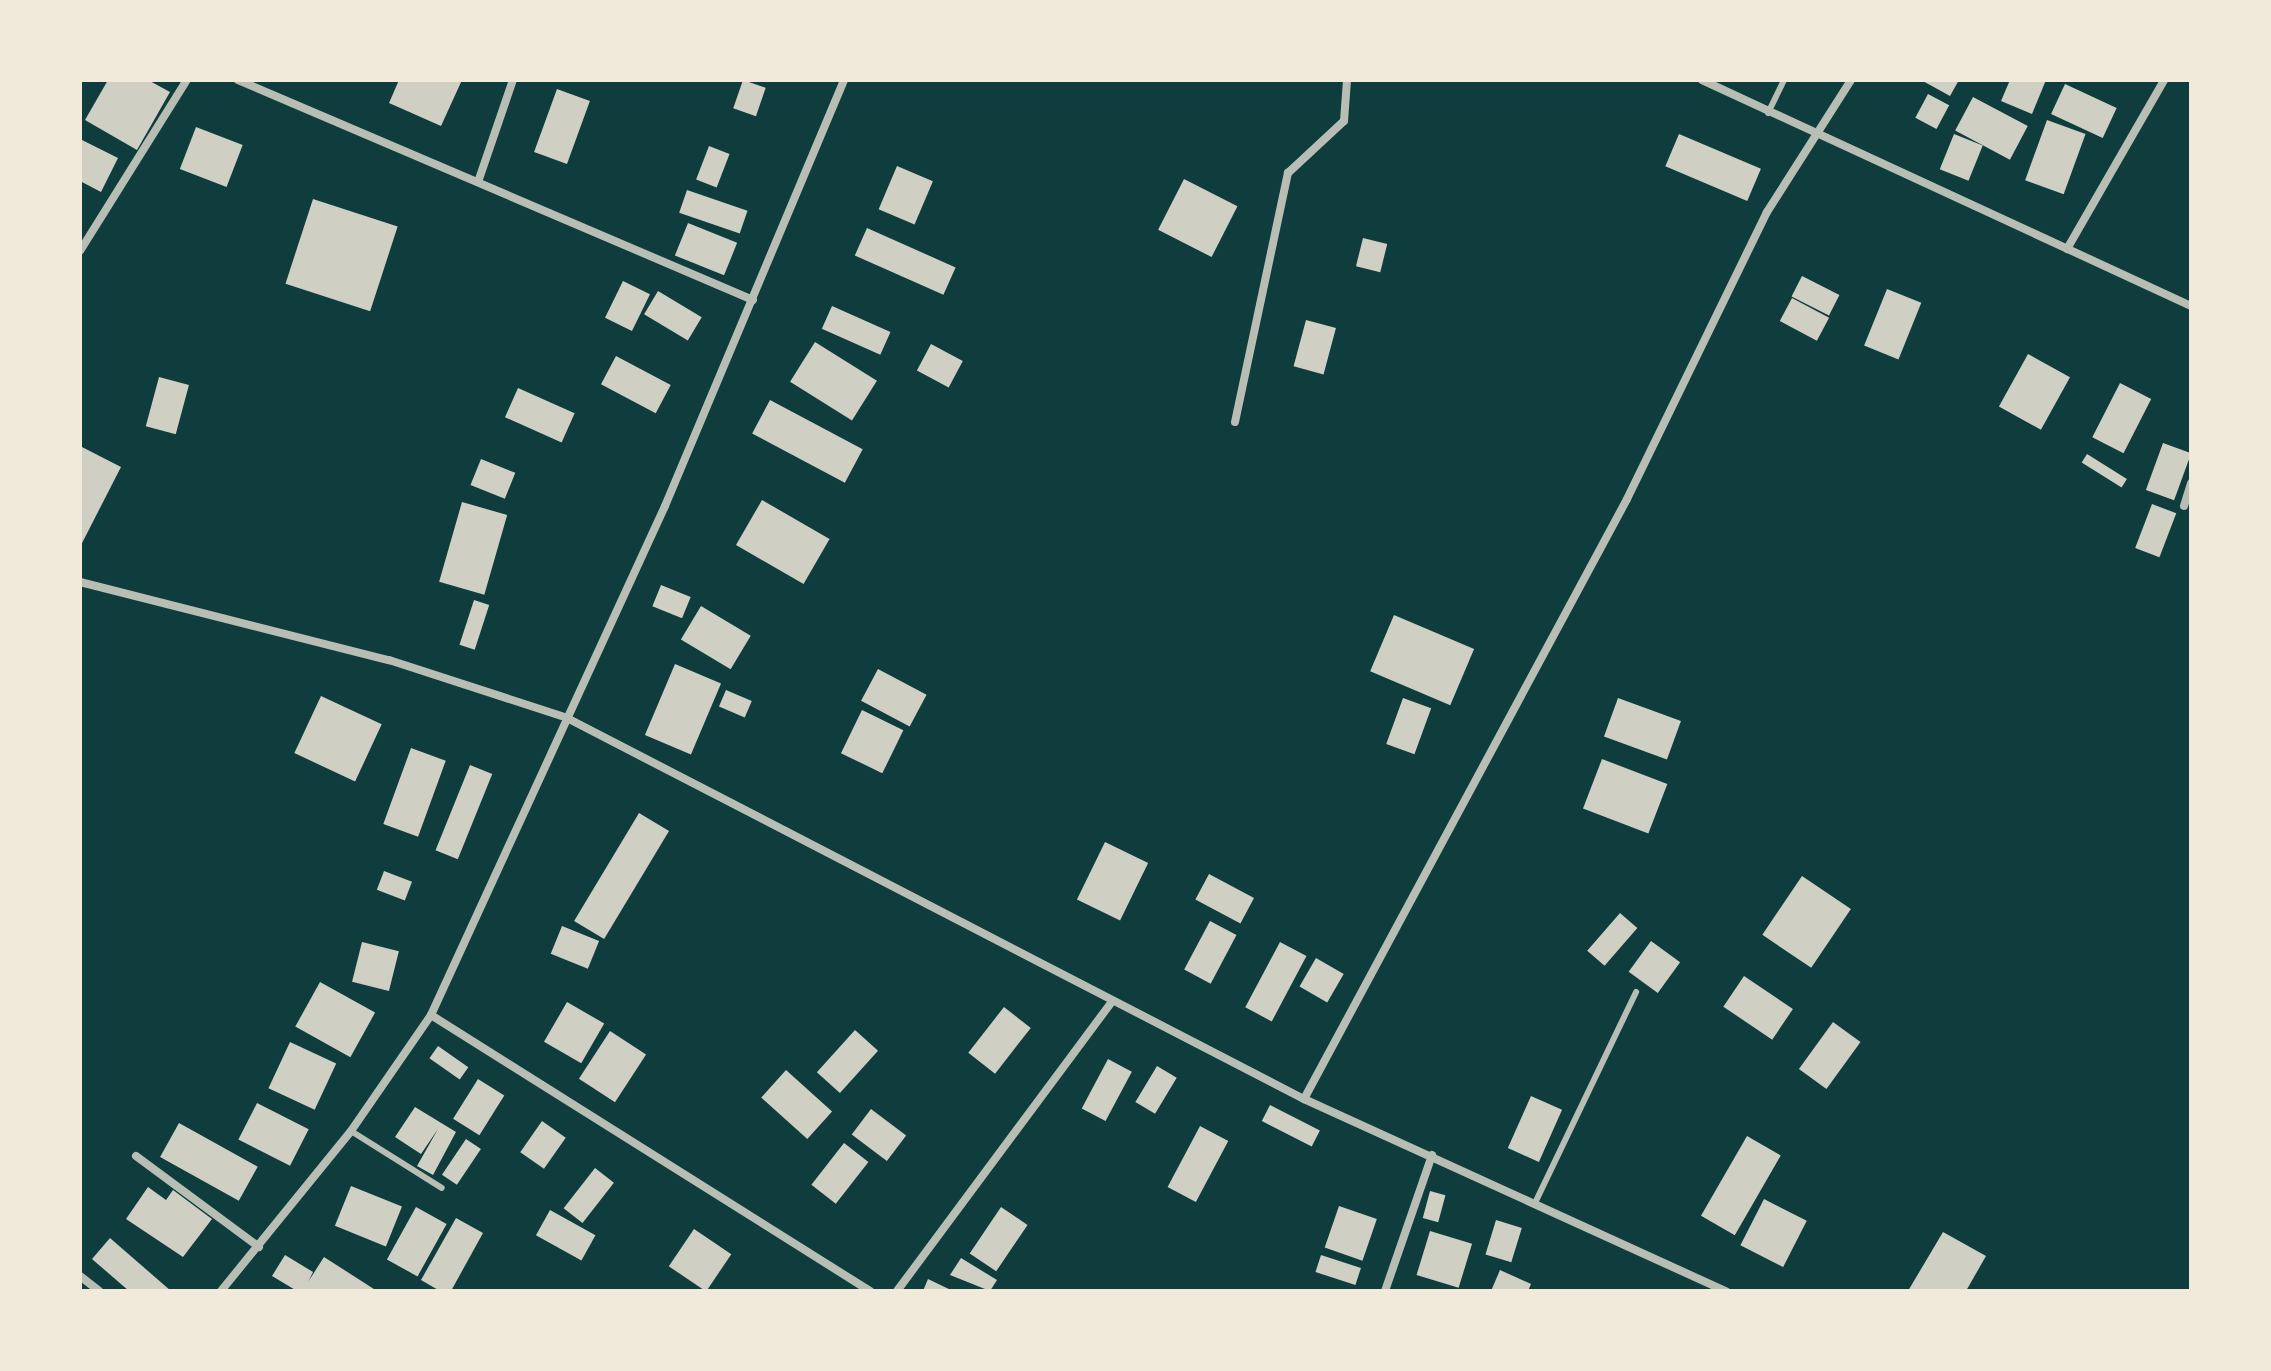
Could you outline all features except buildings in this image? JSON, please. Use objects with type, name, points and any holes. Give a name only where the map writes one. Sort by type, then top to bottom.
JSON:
[{"type":"street","points":[[80,251],[187,80]]},
{"type":"street","points":[[238,80],[753,300]]},
{"type":"street","points":[[478,182],[513,80]]},
{"type":"street","points":[[221,1291],[351,1131],[431,1015],[753,300],[844,80]]},
{"type":"street","points":[[1235,422],[1288,173],[1344,121],[1347,80]]},
{"type":"street","points":[[1702,80],[1819,138],[2191,306]]},
{"type":"street","points":[[1304,1099],[1627,499],[1767,212],[1819,138],[1851,80]]},
{"type":"street","points":[[2067,249],[2164,80]]},
{"type":"street","points":[[2184,506],[2191,483]]},
{"type":"street","points":[[80,582],[389,660],[567,718],[1111,1003],[1304,1099],[1726,1291]]},
{"type":"street","points":[[897,1291],[1111,1003]]},
{"type":"street","points":[[431,1015],[865,1290]]},
{"type":"street","points":[[1385,1291],[1432,1155]]},
{"type":"street","points":[[136,1156],[259,1247]]},
{"type":"street","points":[[80,1276],[99,1291]]},
{"type":"lane","points":[[1768,113],[1784,80]]},
{"type":"lane","points":[[1535,1203],[1636,992]]},
{"type":"lane","points":[[351,1131],[442,1188]]}]
